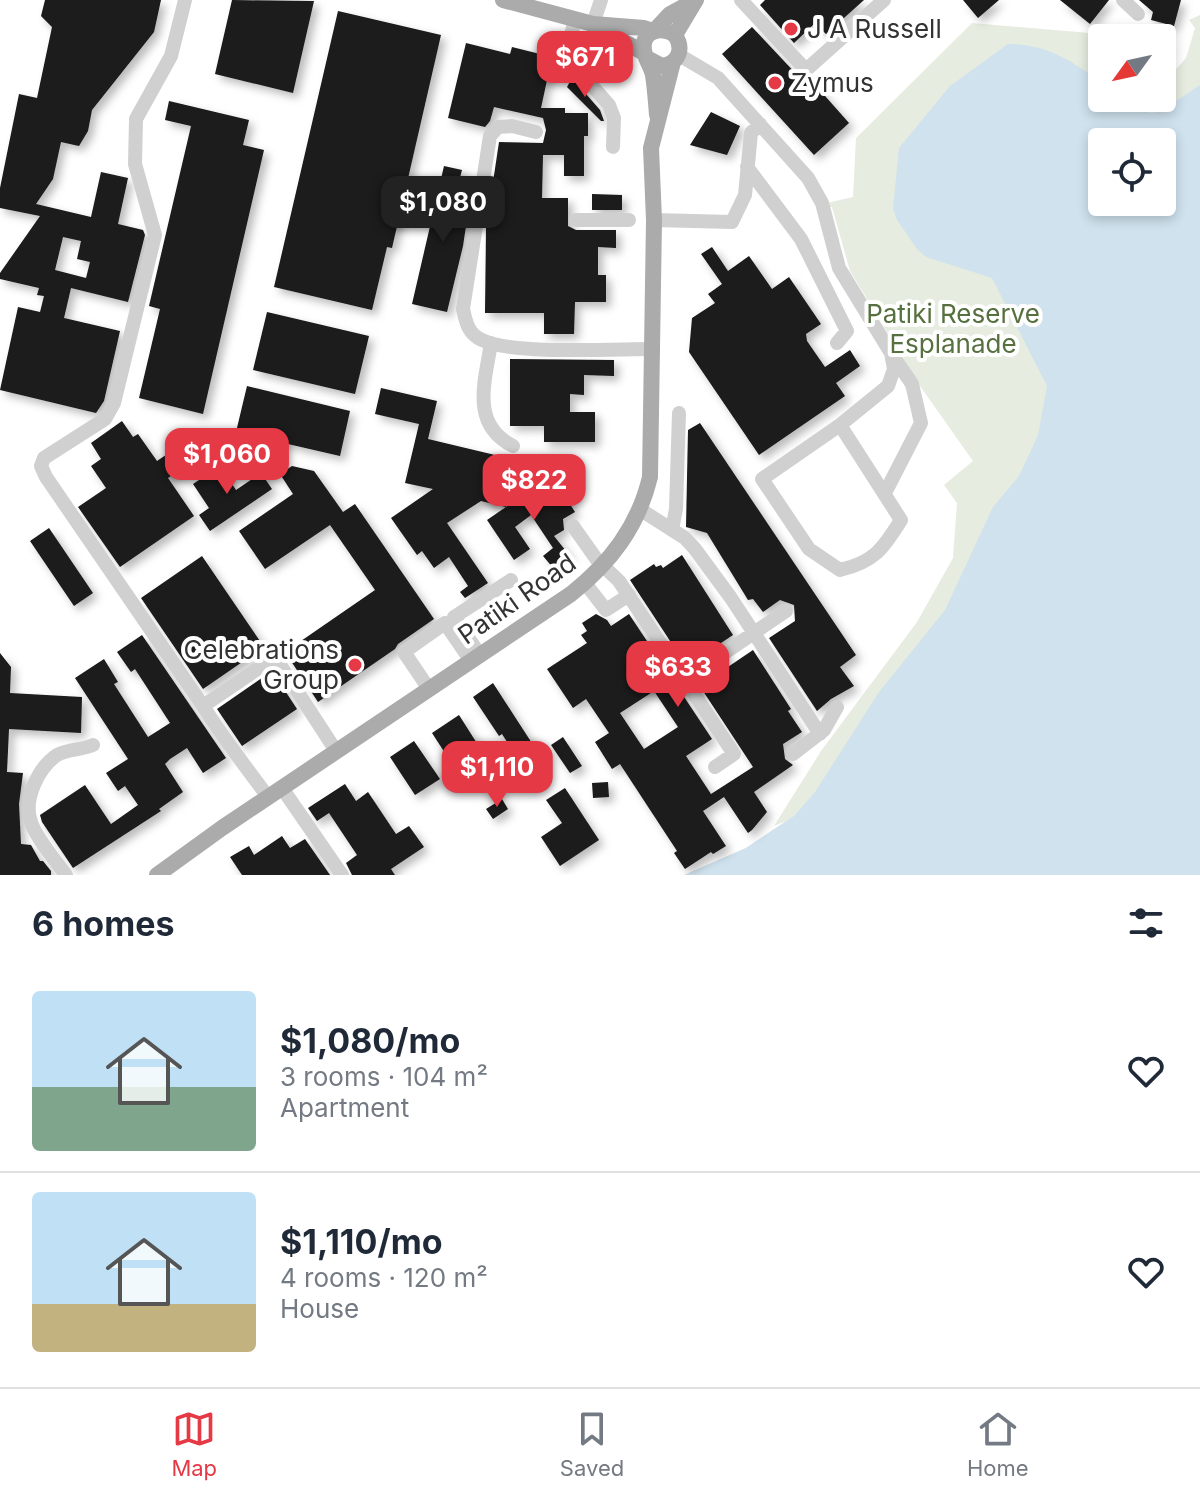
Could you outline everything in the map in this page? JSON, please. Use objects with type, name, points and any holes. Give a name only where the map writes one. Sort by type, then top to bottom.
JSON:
[{"type":"main road","points":[[503,0],[593,24],[654,31],[662,29],[675,35],[680,43],[676,59],[662,66],[593,24]]},
{"type":"main road","points":[[645,56],[645,39],[670,14],[692,1]]},
{"type":"main road","points":[[675,35],[692,1]]},
{"type":"main road","name":"Patiki Road","points":[[645,56],[653,74],[658,121]]},
{"type":"main road","name":"Patiki Road","points":[[157,875],[585,583],[622,542],[641,510],[650,477],[654,220],[651,148],[676,59]]},
{"type":"lane","points":[[185,0],[171,56],[136,119],[135,164],[155,235],[114,403],[105,419],[44,458],[41,466],[230,748],[275,793],[342,875]]},
{"type":"lane","points":[[593,24],[601,0]]},
{"type":"lane","points":[[744,1],[806,70],[884,0]]},
{"type":"lane","points":[[1123,0],[1138,14]]},
{"type":"lane","points":[[575,19],[566,56],[609,105],[614,118],[613,147]]},
{"type":"lane","points":[[676,59],[711,71],[803,171],[817,193],[839,268],[912,384],[921,423],[885,493]]},
{"type":"lane","points":[[654,220],[732,222],[745,195],[751,133],[760,124]]},
{"type":"lane","points":[[536,132],[512,126],[498,127],[490,136],[463,309],[469,331],[482,340],[513,348],[652,349]]},
{"type":"lane","points":[[747,167],[801,239],[833,300],[847,331],[837,343]]},
{"type":"lane","points":[[576,220],[629,220]]},
{"type":"lane","points":[[491,343],[483,392],[486,421],[500,439],[513,446]]},
{"type":"lane","points":[[840,425],[901,520],[888,541],[864,564],[840,570],[809,549],[762,479],[840,425],[888,386],[894,369],[891,353]]},
{"type":"lane","points":[[672,530],[676,509],[679,413]]},
{"type":"lane","points":[[641,510],[695,549],[820,734]]},
{"type":"lane","points":[[573,526],[597,560],[629,595],[734,754],[715,767]]},
{"type":"lane","points":[[475,658],[454,617],[511,580]]},
{"type":"lane","points":[[585,583],[606,610],[629,595]]},
{"type":"lane","points":[[723,654],[786,611]]},
{"type":"lane","points":[[429,689],[404,652],[445,623],[475,658]]},
{"type":"lane","points":[[203,706],[275,657],[336,751]]},
{"type":"lane","points":[[793,754],[820,734],[837,707]]},
{"type":"lane","points":[[66,875],[31,823],[29,808],[35,782],[47,764],[59,754],[93,745]]},
{"type":"green space","name":"Patiki Reserve Esplanade","points":[[1200,15],[1200,875],[684,875],[746,848],[786,821],[774,826],[821,751],[917,622],[953,558],[957,503],[944,485],[973,461],[920,386],[850,271],[832,207],[828,207],[827,203],[853,197],[856,138],[972,23],[1088,33],[1088,112],[1176,112],[1176,69],[1186,58],[1195,28],[1189,20]]},
{"type":"water","points":[[1008,44],[1035,47],[1058,55],[1088,73],[1088,112],[1176,112],[1176,101],[1200,85],[1200,875],[684,875],[746,848],[794,816],[815,792],[879,692],[945,610],[993,507],[1019,476],[1038,435],[1047,386],[992,278],[926,257],[897,220],[893,209],[899,148],[950,86]]},
{"type":"building","points":[[45,0],[161,0],[154,32],[92,110],[88,131],[79,146],[61,142],[53,179],[36,204],[91,217],[101,172],[128,178],[118,224],[143,230],[145,235],[128,302],[71,288],[64,318],[120,331],[104,401],[96,413],[0,390],[18,307],[40,312],[44,296],[37,295],[39,288],[0,279],[0,273],[40,216],[0,208],[0,188],[19,94],[37,98],[52,27],[41,16]],"holes":[[[63,237],[81,241],[77,259],[90,262],[86,278],[55,270]]]},
{"type":"building","points":[[232,0],[314,1],[293,93],[215,74]]},
{"type":"building","points":[[765,0],[864,0],[826,34],[815,23],[794,43],[760,5]]},
{"type":"building","points":[[963,0],[999,0],[978,18]]},
{"type":"building","points":[[1060,0],[1109,0],[1090,24]]},
{"type":"building","points":[[1139,0],[1181,0],[1175,24],[1151,20],[1153,12]]},
{"type":"building","points":[[338,11],[441,35],[392,248],[387,247],[372,310],[274,287]]},
{"type":"building","points":[[752,27],[799,77],[810,79],[849,123],[814,155],[722,54]]},
{"type":"building","points":[[466,43],[510,54],[512,47],[552,57],[541,108],[565,108],[565,113],[588,113],[588,136],[584,136],[584,176],[564,176],[564,155],[543,155],[542,198],[568,198],[568,226],[576,230],[616,230],[616,248],[598,247],[598,275],[606,275],[606,302],[575,302],[574,334],[544,334],[544,313],[485,313],[486,229],[499,142],[543,143],[546,130],[543,118],[494,107],[485,127],[448,118]]},
{"type":"building","points":[[572,78],[600,110],[604,121],[567,87]]},
{"type":"building","points":[[169,101],[249,120],[243,145],[264,150],[203,414],[139,398],[160,309],[149,306],[191,126],[165,120]]},
{"type":"building","points":[[711,112],[740,126],[727,155],[690,145]]},
{"type":"building","points":[[444,166],[462,170],[457,189],[471,192],[463,246],[447,312],[412,304]]},
{"type":"building","points":[[592,194],[622,195],[622,210],[592,210]]},
{"type":"building","points":[[712,247],[728,271],[749,256],[772,289],[789,277],[821,324],[806,334],[807,341],[825,367],[850,350],[860,366],[836,383],[845,396],[759,455],[689,352],[692,318],[715,303],[708,294],[722,284],[701,254]]},
{"type":"building","points":[[267,312],[369,336],[355,394],[253,370]]},
{"type":"building","points":[[510,359],[614,360],[614,376],[584,375],[584,395],[570,394],[570,412],[595,412],[595,442],[544,442],[544,426],[510,426]]},
{"type":"building","points":[[247,386],[350,411],[340,456],[236,432]]},
{"type":"building","points":[[381,388],[437,401],[428,439],[541,466],[537,480],[514,474],[506,507],[481,501],[447,523],[488,583],[465,598],[460,592],[468,586],[449,557],[434,568],[422,551],[417,555],[391,518],[433,489],[405,483],[419,424],[375,414]]},
{"type":"building","points":[[122,421],[133,437],[138,434],[157,461],[185,442],[196,459],[168,478],[194,516],[120,567],[78,507],[106,488],[91,466],[101,459],[91,443]]},
{"type":"building","points":[[700,423],[856,655],[840,667],[854,686],[817,711],[769,638],[795,621],[794,605],[780,600],[763,612],[753,599],[748,600],[707,533],[686,527],[688,430]]},
{"type":"building","points":[[220,466],[236,490],[261,473],[272,489],[210,531],[199,515],[209,508],[193,484]]},
{"type":"building","points":[[292,466],[314,471],[343,512],[355,504],[434,619],[318,702],[285,652],[375,590],[330,525],[265,569],[239,531],[293,494],[280,474]]},
{"type":"building","points":[[541,483],[564,495],[575,512],[563,519],[564,530],[554,536],[570,556],[554,569],[543,556],[553,548],[531,515],[515,527],[530,549],[514,560],[487,520]]},
{"type":"building","points":[[49,528],[93,593],[74,606],[30,541]]},
{"type":"building","points":[[682,555],[733,635],[712,649],[714,659],[725,669],[753,650],[802,732],[783,744],[785,759],[793,765],[754,792],[767,812],[752,830],[748,833],[724,797],[703,811],[726,846],[685,869],[674,853],[677,851],[620,764],[612,769],[595,742],[609,733],[586,699],[573,708],[547,669],[587,643],[581,635],[587,631],[582,623],[596,614],[611,626],[629,614],[712,739],[686,756],[711,794],[753,767],[630,580],[654,564],[663,568]],"holes":[[[654,691],[678,727],[644,749],[620,713]]]},
{"type":"building","points":[[202,556],[264,647],[203,689],[141,598]]},
{"type":"building","points":[[142,635],[226,758],[203,773],[187,748],[170,759],[165,764],[183,792],[159,809],[161,811],[73,868],[40,815],[85,785],[111,824],[138,805],[125,786],[118,791],[106,773],[128,759],[75,678],[104,659],[118,682],[114,684],[148,737],[170,723],[135,669],[131,672],[117,652]]},
{"type":"building","points":[[0,653],[11,667],[10,693],[82,697],[81,733],[9,729],[7,772],[23,773],[19,804],[21,844],[31,845],[51,875],[0,875]]},
{"type":"building","points":[[272,671],[297,709],[242,746],[217,709]]},
{"type":"building","points":[[493,683],[537,751],[520,762],[473,697]]},
{"type":"building","points":[[459,715],[492,767],[465,784],[432,733]]},
{"type":"building","points":[[563,737],[582,766],[570,773],[551,745]]},
{"type":"building","points":[[414,741],[440,779],[415,795],[390,757]]},
{"type":"building","points":[[608,782],[609,797],[593,798],[592,783]]},
{"type":"building","points":[[345,784],[356,801],[368,792],[396,834],[409,826],[424,847],[391,869],[395,875],[352,875],[346,863],[357,855],[329,813],[317,821],[308,808]]},
{"type":"building","points":[[565,788],[599,840],[560,866],[541,837],[562,823],[546,800]]},
{"type":"building","points":[[502,799],[508,809],[493,819],[486,809]]},
{"type":"building","points":[[282,836],[290,848],[305,839],[330,875],[242,875],[230,857],[249,846],[254,855]]},
{"type":"place","name":"J A Russell","points":[[791,29]]},
{"type":"place","name":"Zymus","points":[[775,83]]},
{"type":"place","name":"Celebrations Group","points":[[355,665]]}]
